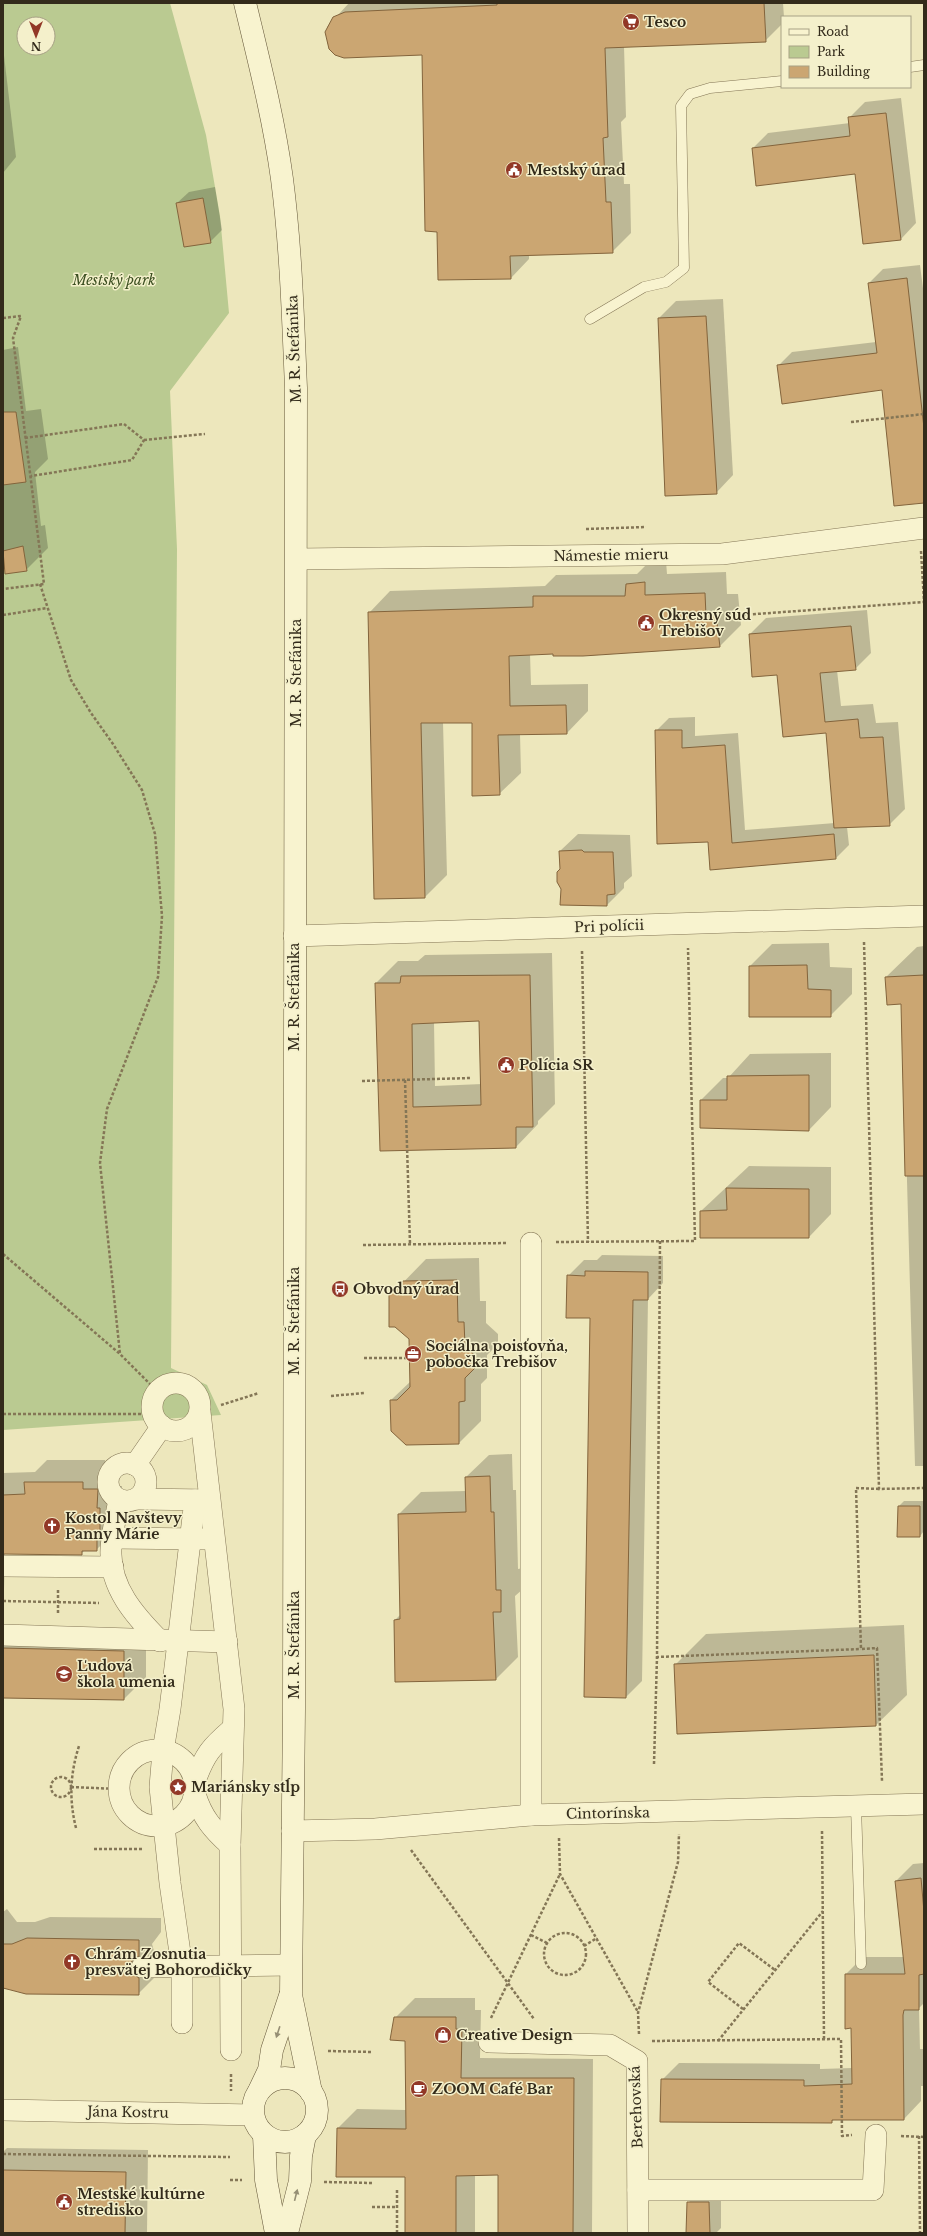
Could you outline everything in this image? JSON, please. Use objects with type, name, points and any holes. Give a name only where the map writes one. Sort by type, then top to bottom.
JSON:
[{"type":"street","name":"M. R. Štefánika","points":[[245,3],[274,133],[287,222],[296,388],[297,559],[294,936],[291,1995],[310,2092]]},
{"type":"street","name":"Námestie mieru","points":[[297,559],[722,554],[922,538]]},
{"type":"street","name":"Pri polícii","points":[[294,936],[924,916]]},
{"type":"street","points":[[531,1243],[531,1815]]},
{"type":"street","points":[[135,1465],[158,1420],[154,1399],[158,1392],[171,1384],[186,1385],[198,1396],[200,1404],[202,1500],[213,1539],[227,1642],[234,1710],[232,1729],[230,1845],[231,2050]]},
{"type":"street","points":[[158,1420],[176,1431],[184,1430],[191,1426],[200,1412]]},
{"type":"street","points":[[169,1642],[143,1624],[128,1604],[117,1585],[113,1567],[110,1526],[128,1499],[145,1490],[146,1478],[140,1468],[135,1465],[123,1464],[112,1471],[109,1477],[110,1490],[128,1499],[202,1500]]},
{"type":"street","points":[[182,2023],[182,1967],[170,1883],[160,1786],[169,1642],[191,1539],[202,1500]]},
{"type":"street","points":[[110,1526],[191,1539],[213,1539]]},
{"type":"street","points":[[3,1566],[113,1567]]},
{"type":"street","points":[[3,1635],[169,1642],[227,1642]]},
{"type":"street","points":[[230,1845],[212,1830],[201,1813],[195,1788],[190,1768],[182,1758],[170,1752],[156,1750],[144,1752],[134,1757],[125,1766],[120,1777],[118,1789],[120,1801],[126,1812],[135,1820],[146,1825],[165,1826],[183,1817],[191,1807],[195,1788],[202,1762],[211,1747],[232,1729]]},
{"type":"street","name":"Cintorínska","points":[[292,1831],[375,1829],[531,1815],[924,1804]]},
{"type":"street","points":[[142,1967],[230,1967],[291,1964]]},
{"type":"street","name":"M. R. Štefánika","points":[[260,2090],[269,2070],[272,2050],[291,1995]]},
{"type":"street","name":"Berehovská","points":[[489,2042],[610,2045],[635,2054],[637,2061],[638,2233]]},
{"type":"street","points":[[290,2079],[305,2086],[310,2092],[314,2099],[316,2114],[310,2129],[305,2135],[296,2140],[285,2142],[274,2140],[264,2135],[255,2123],[253,2115],[254,2102],[260,2090],[274,2080],[290,2079]]},
{"type":"street","name":"Jána Kostru","points":[[3,2110],[253,2115]]},
{"type":"street","points":[[264,2135],[266,2180],[276,2233]]},
{"type":"street","points":[[287,2233],[300,2181],[301,2156],[305,2135]]},
{"type":"street","points":[[638,2190],[873,2190],[876,2135]]},
{"type":"lane","points":[[911,67],[924,65]]},
{"type":"lane","points":[[590,319],[644,287],[666,282],[684,268],[681,106],[690,94],[710,88],[781,81]]},
{"type":"lane","points":[[856,1806],[861,1964]]},
{"type":"path","points":[[3,318],[21,316],[13,338],[44,584],[3,589]]},
{"type":"path","points":[[851,422],[924,414]]},
{"type":"path","points":[[25,438],[124,424],[144,440],[206,434]]},
{"type":"path","points":[[31,476],[132,460],[144,440]]},
{"type":"path","points":[[586,528],[646,527]]},
{"type":"path","points":[[728,616],[924,602],[922,538]]},
{"type":"path","points":[[40,584],[71,680],[142,790],[155,834],[162,916],[158,977],[107,1109],[100,1163],[120,1354]]},
{"type":"path","points":[[3,615],[47,608]]},
{"type":"path","points":[[864,918],[879,1489]]},
{"type":"path","points":[[582,927],[588,1242]]},
{"type":"path","points":[[677,1242],[695,1241],[689,963]]},
{"type":"path","points":[[362,1081],[471,1078]]},
{"type":"path","points":[[405,1080],[410,1244]]},
{"type":"path","points":[[654,1764],[657,1657],[660,1241]]},
{"type":"path","points":[[3,1254],[120,1354],[158,1392]]},
{"type":"path","points":[[364,1358],[410,1358]]},
{"type":"path","points":[[200,1412],[259,1393]]},
{"type":"path","points":[[331,1396],[364,1393]]},
{"type":"path","points":[[3,1414],[158,1420]]},
{"type":"path","points":[[861,1648],[856,1488],[924,1488]]},
{"type":"path","points":[[57,1637],[59,1566]]},
{"type":"path","points":[[3,1601],[128,1604]]},
{"type":"path","points":[[657,1657],[877,1648],[883,1806]]},
{"type":"path","points":[[76,1828],[71,1809],[71,1787],[78,1746]]},
{"type":"path","points":[[61,1776],[69,1781],[71,1787],[68,1793],[63,1796],[54,1794],[50,1788],[54,1779],[61,1776]]},
{"type":"path","points":[[71,1787],[118,1789]]},
{"type":"path","points":[[822,1807],[824,2039]]},
{"type":"path","points":[[635,2054],[638,2013],[678,1862],[680,1811]]},
{"type":"path","points":[[558,1814],[560,1874],[638,2013]]},
{"type":"path","points":[[409,1848],[552,2043]]},
{"type":"path","points":[[489,2042],[489,2022],[560,1874]]},
{"type":"path","points":[[718,2041],[823,1910]]},
{"type":"path","points":[[531,1934],[548,1943]]},
{"type":"path","points":[[571,1934],[578,1937],[584,1946],[586,1956],[584,1963],[574,1973],[567,1975],[553,1971],[548,1966],[544,1952],[548,1943],[556,1935],[571,1934]]},
{"type":"path","points":[[584,1946],[596,1938]]},
{"type":"path","points":[[743,2009],[708,1982],[739,1943],[775,1970]]},
{"type":"path","points":[[635,2054],[650,2041],[841,2039],[842,2136],[876,2135]]},
{"type":"path","points":[[321,2051],[374,2052]]},
{"type":"path","points":[[919,2136],[920,2233]]},
{"type":"path","points":[[3,2154],[230,2156]]},
{"type":"path","points":[[318,2182],[373,2183]]},
{"type":"path","points":[[397,2190],[397,2233]]},
{"type":"path","points":[[372,2207],[397,2207]]},
{"type":"green space","name":"Mestský park","points":[[3,3],[170,3],[206,135],[220,216],[229,313],[170,391],[177,549],[171,1368],[207,1385],[221,1415],[3,1430]]},
{"type":"building","name":"Mestský úrad","points":[[497,3],[764,3],[766,42],[605,48],[608,137],[603,138],[606,202],[611,202],[613,253],[510,256],[511,279],[438,280],[437,232],[425,231],[422,55],[344,58],[335,55],[329,49],[325,32],[333,17],[345,12],[497,5]]},
{"type":"building","points":[[886,113],[901,240],[863,244],[855,174],[756,186],[752,148],[850,136],[848,117]]},
{"type":"building","points":[[203,198],[211,243],[184,247],[176,203]]},
{"type":"building","points":[[907,278],[924,428],[924,503],[894,506],[882,390],[782,404],[777,365],[877,353],[868,283]]},
{"type":"building","points":[[706,316],[717,494],[665,496],[658,318]]},
{"type":"building","points":[[3,412],[16,412],[26,482],[3,485]]},
{"type":"building","points":[[23,546],[27,571],[5,574],[3,551]]},
{"type":"building","points":[[645,582],[645,595],[705,593],[706,616],[716,615],[720,647],[583,656],[553,656],[553,654],[509,656],[510,706],[566,705],[567,734],[498,735],[500,795],[472,796],[472,723],[421,723],[425,898],[374,899],[368,612],[533,607],[533,596],[625,596],[626,584]]},
{"type":"building","points":[[851,626],[856,670],[820,673],[825,722],[858,719],[860,738],[883,737],[890,826],[834,828],[826,733],[783,737],[777,675],[752,677],[749,634]]},
{"type":"building","points":[[655,730],[682,730],[682,748],[725,745],[732,843],[834,834],[836,859],[710,870],[708,842],[657,844]]},
{"type":"building","points":[[582,850],[584,852],[613,852],[615,894],[607,895],[607,906],[560,905],[561,889],[557,882],[557,872],[560,869],[559,851]]},
{"type":"building","points":[[807,965],[808,989],[831,990],[831,1017],[749,1017],[749,966]]},
{"type":"building","name":"Polícia SR","points":[[530,975],[533,1127],[516,1127],[516,1148],[380,1151],[375,983],[400,983],[401,976]],"holes":[[[479,1021],[481,1105],[413,1107],[412,1024]]]},
{"type":"building","points":[[924,975],[924,1176],[905,1176],[901,1004],[887,1005],[885,977]]},
{"type":"building","points":[[809,1075],[809,1131],[700,1128],[700,1100],[727,1100],[727,1076]]},
{"type":"building","points":[[726,1188],[809,1189],[809,1238],[700,1238],[700,1211],[727,1210]]},
{"type":"building","points":[[585,1271],[648,1272],[648,1300],[633,1300],[626,1698],[584,1697],[590,1318],[566,1318],[567,1275],[585,1276]]},
{"type":"building","points":[[457,1280],[458,1322],[464,1322],[465,1345],[476,1357],[476,1367],[465,1378],[465,1401],[459,1402],[459,1444],[406,1445],[391,1431],[390,1400],[397,1400],[410,1387],[409,1339],[395,1327],[389,1327],[389,1295],[403,1281]]},
{"type":"building","points":[[490,1476],[491,1512],[494,1512],[496,1590],[501,1590],[501,1612],[493,1612],[496,1680],[395,1682],[394,1620],[400,1619],[398,1514],[466,1512],[465,1477]]},
{"type":"building","name":"Kostol Navštevy Panny Márie","points":[[24,1482],[83,1482],[83,1489],[98,1489],[97,1508],[100,1508],[100,1532],[97,1532],[97,1551],[82,1551],[82,1555],[3,1554],[3,1495],[25,1494]]},
{"type":"building","points":[[898,1506],[920,1506],[920,1537],[897,1537]]},
{"type":"building","name":"Ľudová škola umenia","points":[[3,1648],[124,1651],[124,1700],[3,1698]]},
{"type":"building","points":[[874,1655],[876,1726],[677,1734],[674,1664]]},
{"type":"building","points":[[921,1878],[924,1912],[924,1974],[919,1975],[919,2010],[904,2010],[903,2015],[904,2120],[832,2120],[832,2123],[660,2122],[661,2079],[804,2080],[804,2086],[852,2084],[851,2028],[845,2029],[845,1974],[905,1974],[895,1881]]},
{"type":"building","name":"Chrám Zosnutia presvätej Bohorodičky","points":[[27,1938],[139,1940],[139,1956],[132,1961],[130,1967],[132,1973],[139,1978],[139,1995],[26,1994],[3,1988],[3,1944],[12,1944]]},
{"type":"building","points":[[394,2017],[456,2017],[456,2029],[462,2030],[461,2078],[574,2078],[573,2233],[498,2233],[498,2175],[456,2176],[456,2233],[405,2233],[405,2177],[336,2177],[337,2128],[406,2129],[405,2041],[390,2040]]},
{"type":"building","name":"Mestské kultúrne stredisko","points":[[3,2170],[126,2172],[125,2233],[3,2233]]},
{"type":"building","points":[[687,2202],[709,2202],[710,2233],[686,2233]]},
{"type":"place","name":"Tesco","points":[[631,22]]},
{"type":"place","name":"Mestský úrad","points":[[514,170]]},
{"type":"place","name":"Okresný súd Trebišov","points":[[646,623]]},
{"type":"place","name":"Polícia SR","points":[[506,1065]]},
{"type":"place","name":"Obvodný úrad","points":[[340,1289]]},
{"type":"place","name":"Sociálna poisťovňa, pobočka Trebišov","points":[[413,1354]]},
{"type":"place","name":"Kostol Navštevy Panny Márie","points":[[52,1526]]},
{"type":"place","name":"Ľudová škola umenia","points":[[64,1674]]},
{"type":"place","name":"Mariánsky stĺp","points":[[178,1787]]},
{"type":"place","name":"Chrám Zosnutia presvätej Bohorodičky","points":[[72,1962]]},
{"type":"place","name":"Creative Design","points":[[443,2035]]},
{"type":"place","name":"ZOOM Café Bar","points":[[419,2089]]},
{"type":"place","name":"Mestské kultúrne stredisko","points":[[64,2202]]}]
